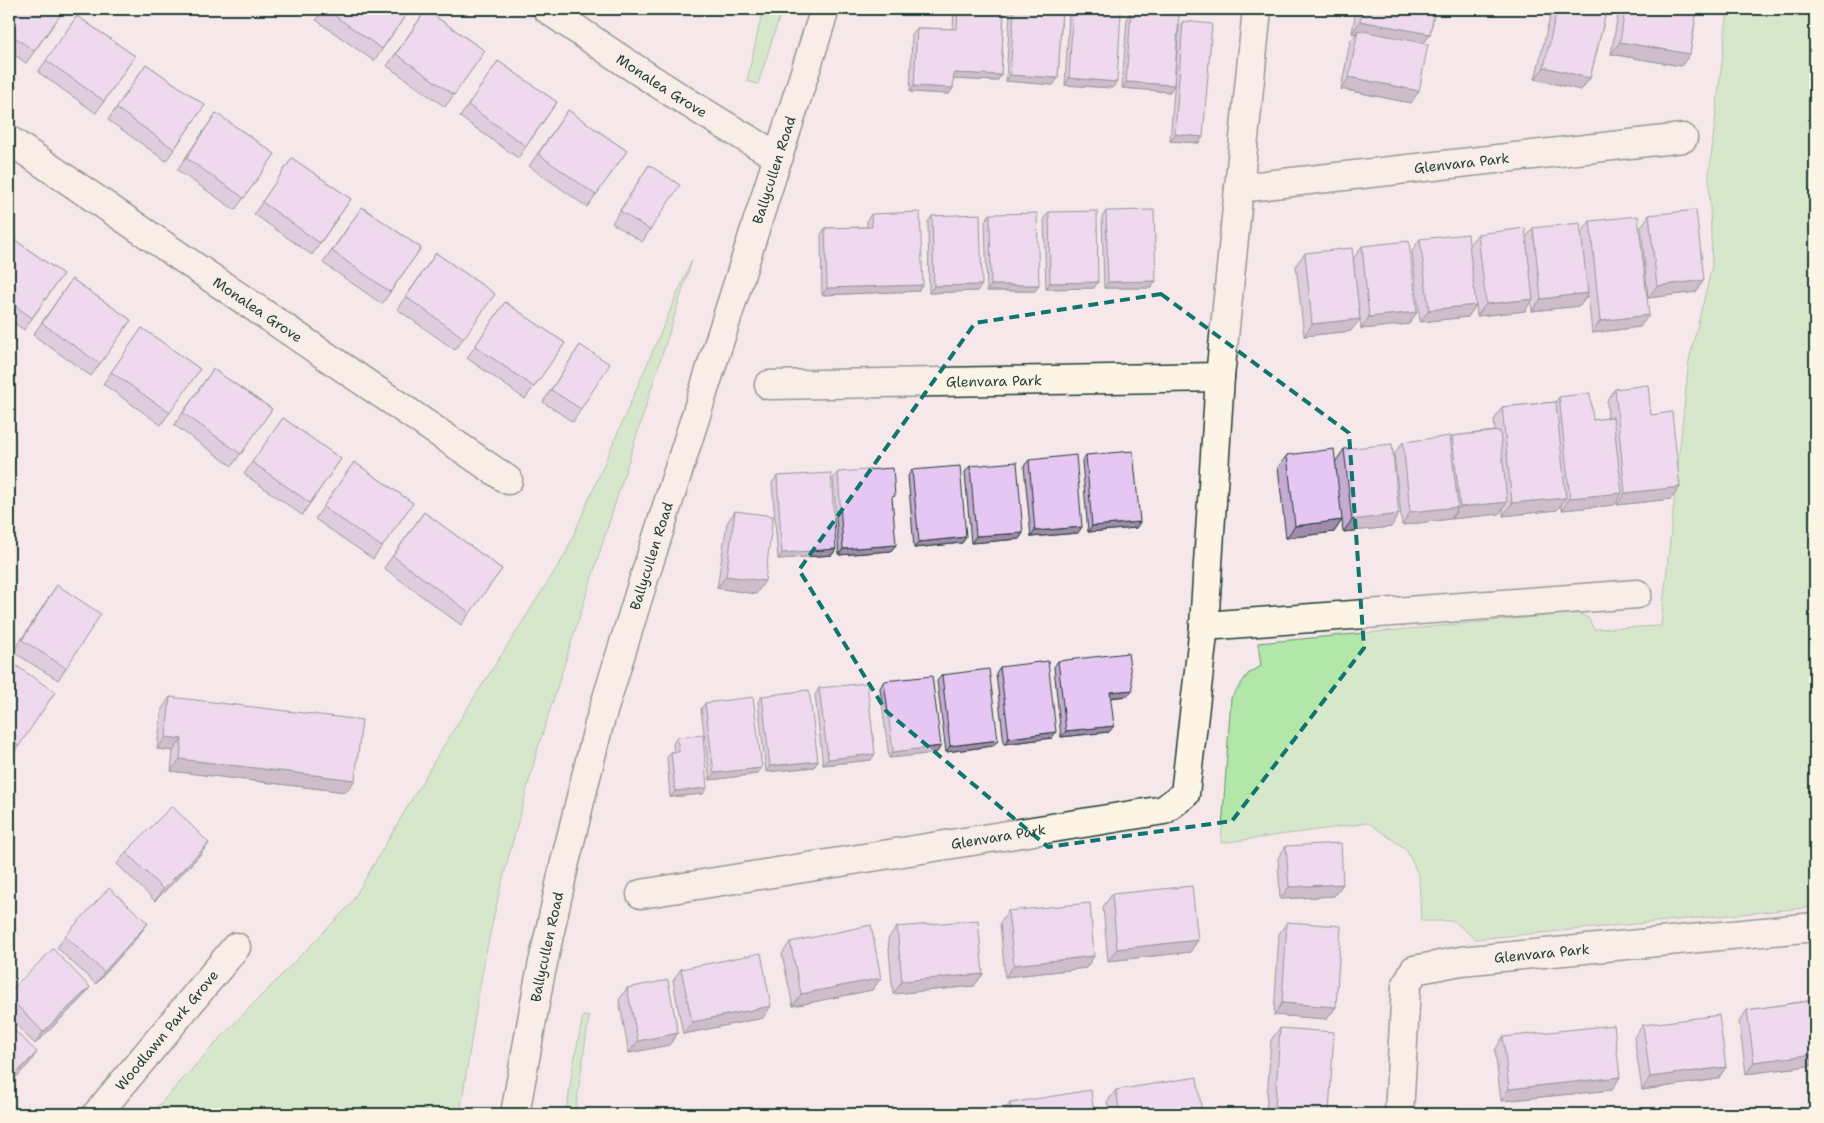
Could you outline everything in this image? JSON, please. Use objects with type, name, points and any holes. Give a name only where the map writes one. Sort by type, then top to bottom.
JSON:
[{"type":"street","name":"Monalea Grove","points":[[547,9],[619,58],[732,130],[779,157]]},
{"type":"street","name":"Ballycullen Road","points":[[516,1114],[539,981],[564,862],[599,724],[825,9]]},
{"type":"street","name":"Glenvara Park","points":[[641,894],[1164,810],[1185,794],[1204,626],[1220,377],[1257,9]]},
{"type":"street","name":"Glenvara Park","points":[[1239,188],[1683,138]]},
{"type":"street","name":"Monalea Grove","points":[[9,140],[508,480]]},
{"type":"street","name":"Glenvara Park","points":[[769,385],[1220,377]]},
{"type":"street","points":[[1204,626],[1637,594]]},
{"type":"street","name":"Glenvara Park","points":[[1399,1114],[1406,986],[1414,970],[1461,961],[1815,927]]},
{"type":"street","name":"Woodlawn Park Grove","points":[[97,1114],[236,946]]},
{"type":"highlighted area","points":[[1161,294],[1349,433],[1364,648],[1232,821],[1048,847],[886,711],[799,570],[975,323]]},
{"type":"green space","points":[[763,9],[782,9],[758,84],[747,81]]},
{"type":"green space","points":[[1728,9],[1815,9],[1815,907],[1475,939],[1454,921],[1421,921],[1419,876],[1406,849],[1369,823],[1221,843],[1231,698],[1248,674],[1261,666],[1258,643],[1578,613],[1588,618],[1594,629],[1661,626],[1689,360],[1712,267],[1709,175]]},
{"type":"green space","points":[[692,260],[537,751],[492,924],[478,995],[460,1114],[151,1114],[227,1031],[350,905],[439,753],[565,555]]},
{"type":"green space","points":[[583,1016],[589,1017],[575,1114],[566,1114],[573,1066]]},
{"type":"building","points":[[9,9],[65,9],[34,51],[9,33]]},
{"type":"building","points":[[325,9],[410,9],[382,49]]},
{"type":"building","points":[[958,9],[1004,9],[1001,75],[954,73],[953,88],[914,86],[917,28],[957,29]]},
{"type":"building","points":[[1014,9],[1062,9],[1058,78],[1010,75]]},
{"type":"building","points":[[1073,9],[1121,11],[1117,82],[1069,78]]},
{"type":"building","points":[[1363,9],[1435,9],[1430,34],[1360,21]]},
{"type":"building","points":[[1557,9],[1607,9],[1590,78],[1544,67]]},
{"type":"building","points":[[1625,9],[1697,9],[1690,54],[1620,42]]},
{"type":"building","points":[[426,10],[485,51],[454,95],[396,54]]},
{"type":"building","points":[[1131,11],[1179,15],[1174,85],[1126,82]]},
{"type":"building","points":[[77,16],[135,56],[104,101],[46,60]]},
{"type":"building","points":[[1183,21],[1212,24],[1203,137],[1175,134]]},
{"type":"building","points":[[1358,30],[1428,44],[1419,91],[1349,77]]},
{"type":"building","points":[[498,61],[557,102],[526,146],[468,105]]},
{"type":"building","points":[[146,64],[205,105],[174,149],[116,108]]},
{"type":"building","points":[[568,110],[627,151],[596,195],[538,154]]},
{"type":"building","points":[[216,113],[275,154],[244,198],[186,158]]},
{"type":"building","points":[[292,158],[351,199],[320,243],[262,202]]},
{"type":"building","points":[[649,165],[680,185],[650,230],[620,211]]},
{"type":"building","points":[[362,207],[421,248],[390,292],[332,251]]},
{"type":"building","points":[[1154,210],[1156,281],[1108,282],[1106,211]]},
{"type":"building","points":[[1696,210],[1704,280],[1657,286],[1649,215]]},
{"type":"building","points":[[1097,211],[1098,282],[1050,283],[1049,212]]},
{"type":"building","points":[[920,212],[923,285],[827,288],[825,228],[872,227],[871,214]]},
{"type":"building","points":[[1037,213],[1039,285],[991,285],[990,214]]},
{"type":"building","points":[[980,214],[982,285],[934,286],[932,216]]},
{"type":"building","points":[[1638,216],[1649,315],[1600,321],[1590,221]]},
{"type":"building","points":[[1580,223],[1588,293],[1541,299],[1533,228]]},
{"type":"building","points":[[1525,228],[1533,299],[1486,304],[1478,234]]},
{"type":"building","points":[[1468,234],[1476,305],[1429,310],[1420,239]]},
{"type":"building","points":[[9,236],[63,274],[32,318],[9,301]]},
{"type":"building","points":[[1409,241],[1417,312],[1369,317],[1362,246]]},
{"type":"building","points":[[1352,248],[1360,319],[1312,324],[1305,253]]},
{"type":"building","points":[[436,253],[495,294],[464,338],[406,297]]},
{"type":"building","points":[[72,279],[131,320],[100,364],[42,323]]},
{"type":"building","points":[[505,302],[565,343],[534,387],[475,346]]},
{"type":"building","points":[[142,328],[200,369],[170,413],[111,372]]},
{"type":"building","points":[[580,345],[610,364],[581,409],[551,390]]},
{"type":"building","points":[[213,369],[272,409],[241,454],[183,413]]},
{"type":"building","points":[[1648,385],[1651,415],[1672,412],[1680,487],[1625,493],[1615,389]]},
{"type":"building","points":[[1590,393],[1593,420],[1613,417],[1622,493],[1570,498],[1559,397]]},
{"type":"building","points":[[1556,402],[1566,498],[1512,503],[1502,407]]},
{"type":"building","points":[[283,418],[341,459],[310,503],[252,462]]},
{"type":"building","points":[[1500,431],[1507,502],[1460,507],[1452,436]]},
{"type":"building","points":[[1450,436],[1458,507],[1410,512],[1403,442]]},
{"type":"building","points":[[1392,444],[1399,514],[1352,520],[1344,449]]},
{"type":"building","points":[[1334,449],[1342,520],[1295,526],[1287,455]]},
{"type":"building","points":[[1133,451],[1140,522],[1092,526],[1086,455]]},
{"type":"building","points":[[1076,455],[1082,527],[1035,531],[1029,460]]},
{"type":"building","points":[[354,462],[413,503],[382,547],[323,507]]},
{"type":"building","points":[[1017,462],[1023,533],[976,536],[970,466]]},
{"type":"building","points":[[960,466],[966,537],[919,542],[912,470]]},
{"type":"building","points":[[893,468],[895,496],[892,497],[896,545],[843,549],[838,472]]},
{"type":"building","points":[[831,473],[836,549],[782,553],[777,476]]},
{"type":"building","points":[[735,511],[773,516],[765,581],[726,576]]},
{"type":"building","points":[[424,512],[502,569],[470,613],[393,556]]},
{"type":"building","points":[[57,585],[101,614],[66,668],[22,640]]},
{"type":"building","points":[[1128,653],[1133,690],[1110,692],[1114,726],[1066,731],[1058,661]]},
{"type":"building","points":[[1048,661],[1056,732],[1009,738],[1000,667]]},
{"type":"building","points":[[12,663],[55,692],[19,746],[9,739],[9,668]]},
{"type":"building","points":[[989,669],[998,740],[950,746],[942,675]]},
{"type":"building","points":[[932,676],[941,746],[893,752],[884,681]]},
{"type":"building","points":[[867,683],[875,754],[828,759],[819,688]]},
{"type":"building","points":[[809,690],[818,761],[770,766],[762,696]]},
{"type":"building","points":[[170,697],[362,720],[355,780],[180,759],[182,739],[166,737]]},
{"type":"building","points":[[753,697],[762,768],[714,773],[705,703]]},
{"type":"building","points":[[703,735],[707,788],[675,791],[671,752],[679,752],[677,737]]},
{"type":"building","points":[[172,806],[209,843],[163,889],[126,852]]},
{"type":"building","points":[[1341,843],[1343,884],[1289,887],[1286,846]]},
{"type":"building","points":[[1192,886],[1198,940],[1117,949],[1112,894]]},
{"type":"building","points":[[109,888],[148,923],[104,972],[65,936]]},
{"type":"building","points":[[1090,903],[1094,956],[1014,965],[1008,911]]},
{"type":"building","points":[[978,920],[983,974],[902,981],[897,927]]},
{"type":"building","points":[[1287,922],[1341,926],[1336,1007],[1282,1003]]},
{"type":"building","points":[[871,925],[881,978],[801,994],[790,942]]},
{"type":"building","points":[[53,949],[90,987],[43,1032],[9,997],[9,992]]},
{"type":"building","points":[[761,953],[771,1006],[692,1022],[681,969]]},
{"type":"building","points":[[668,980],[678,1033],[638,1041],[627,988]]},
{"type":"building","points":[[1815,1000],[1815,1054],[1754,1062],[1747,1010]]},
{"type":"building","points":[[1719,1015],[1726,1067],[1650,1077],[1643,1025]]},
{"type":"building","points":[[9,1025],[37,1052],[9,1081]]},
{"type":"building","points":[[1614,1025],[1620,1077],[1509,1089],[1503,1037]]},
{"type":"building","points":[[1280,1028],[1334,1032],[1329,1113],[1275,1109]]},
{"type":"building","points":[[1197,1077],[1202,1114],[1120,1114],[1116,1090]]},
{"type":"building","points":[[1091,1090],[1094,1114],[1012,1114],[1010,1103]]}]
